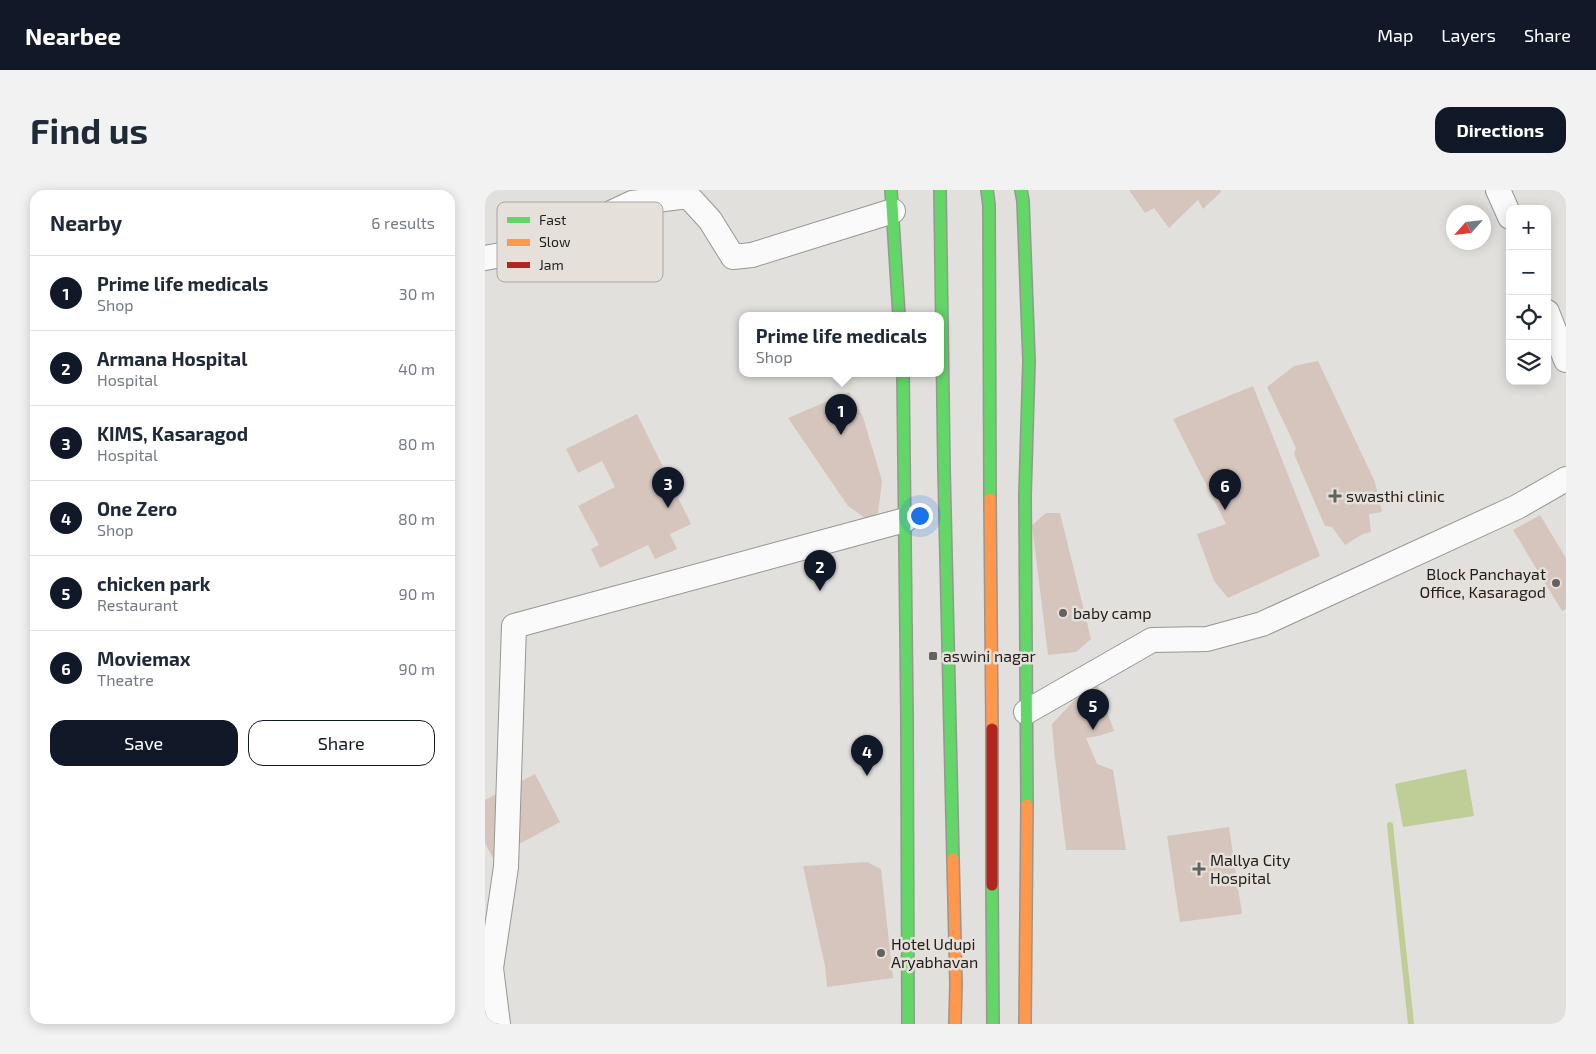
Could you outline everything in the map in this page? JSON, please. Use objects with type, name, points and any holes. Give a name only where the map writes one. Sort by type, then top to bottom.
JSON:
[{"type":"main road","points":[[939,190],[941,206],[942,312]]},
{"type":"main road","points":[[987,190],[989,205],[991,482],[993,1024]]},
{"type":"main road","points":[[1021,190],[1029,361],[1025,495],[1027,849],[1025,1024]]},
{"type":"main road","points":[[892,201],[899,312]]},
{"type":"main road","points":[[903,377],[908,1024]]},
{"type":"main road","points":[[942,377],[955,1024]]},
{"type":"street","points":[[1498,190],[1506,207]]},
{"type":"street","points":[[640,202],[688,196],[710,220],[733,257],[752,255],[892,201]]},
{"type":"street","points":[[1551,322],[1566,360]]},
{"type":"street","points":[[1026,712],[1152,640],[1207,639],[1263,624],[1517,507],[1566,478]]},
{"type":"street","points":[[498,1024],[491,968],[506,867],[514,626],[905,520]]},
{"type":"shaded area","points":[[1466,769],[1474,816],[1403,827],[1395,784]]},
{"type":"building","points":[[1129,190],[1220,190],[1221,192],[1203,209],[1198,200],[1169,228],[1154,208],[1145,213]]},
{"type":"building","points":[[1318,361],[1375,482],[1382,512],[1369,514],[1371,532],[1363,534],[1345,545],[1332,527],[1325,526],[1294,454],[1296,448],[1267,387],[1294,366]]},
{"type":"building","points":[[1253,386],[1320,556],[1228,598],[1214,581],[1197,534],[1226,524],[1173,419]]},
{"type":"building","points":[[849,392],[863,417],[882,481],[878,513],[868,520],[848,506],[788,418]]},
{"type":"building","points":[[637,414],[691,524],[670,534],[677,549],[655,559],[648,545],[600,568],[591,549],[599,545],[578,506],[615,487],[602,461],[578,473],[566,449]]},
{"type":"building","points":[[1046,513],[1060,513],[1091,639],[1076,652],[1048,655],[1032,525]]},
{"type":"building","name":"Block Panchayat Office, Kasaragod","points":[[1540,515],[1566,558],[1566,609],[1562,611],[1513,530]]},
{"type":"building","points":[[1097,683],[1114,731],[1086,738],[1097,764],[1113,770],[1126,850],[1066,850],[1052,724],[1089,685]]},
{"type":"building","points":[[535,774],[560,822],[493,858],[485,843],[485,800]]},
{"type":"building","points":[[1229,827],[1242,914],[1180,922],[1167,836]]},
{"type":"building","points":[[867,862],[881,869],[893,978],[827,987],[825,966],[803,866]]},
{"type":"waterway","points":[[1390,825],[1411,1024]]},
{"type":"traffic: fast","points":[[891,190],[899,312]]},
{"type":"traffic: fast","points":[[940,190],[942,312]]},
{"type":"traffic: fast","points":[[987,190],[989,205],[990,499]]},
{"type":"traffic: fast","points":[[1021,190],[1029,361],[1025,495],[1027,805]]},
{"type":"traffic: fast","points":[[903,377],[908,1024]]},
{"type":"traffic: fast","points":[[943,377],[953,859]]},
{"type":"traffic: fast","points":[[992,885],[993,1024]]},
{"type":"traffic: slow","points":[[990,499],[992,729]]},
{"type":"traffic: slow","points":[[1025,1024],[1027,805]]},
{"type":"traffic: slow","points":[[953,859],[955,1024]]},
{"type":"traffic: jam","points":[[992,729],[992,885]]},
{"type":"place","name":"Prime life medicals","points":[[841,435]]},
{"type":"place","name":"swasthi clinic","points":[[1335,496]]},
{"type":"place","name":"KIMS, Kasaragod","points":[[668,508]]},
{"type":"place","name":"Moviemax","points":[[1225,510]]},
{"type":"place","name":"Block Panchayat Office, Kasaragod","points":[[1556,583]]},
{"type":"place","name":"Armana Hospital","points":[[820,591]]},
{"type":"place","name":"baby camp","points":[[1063,613]]},
{"type":"place","name":"aswini nagar","points":[[933,656]]},
{"type":"place","name":"chicken park","points":[[1093,730]]},
{"type":"place","name":"One Zero","points":[[867,776]]},
{"type":"place","name":"Mallya City Hospital","points":[[1199,869]]},
{"type":"place","name":"Hotel Udupi Aryabhavan","points":[[881,953]]}]
